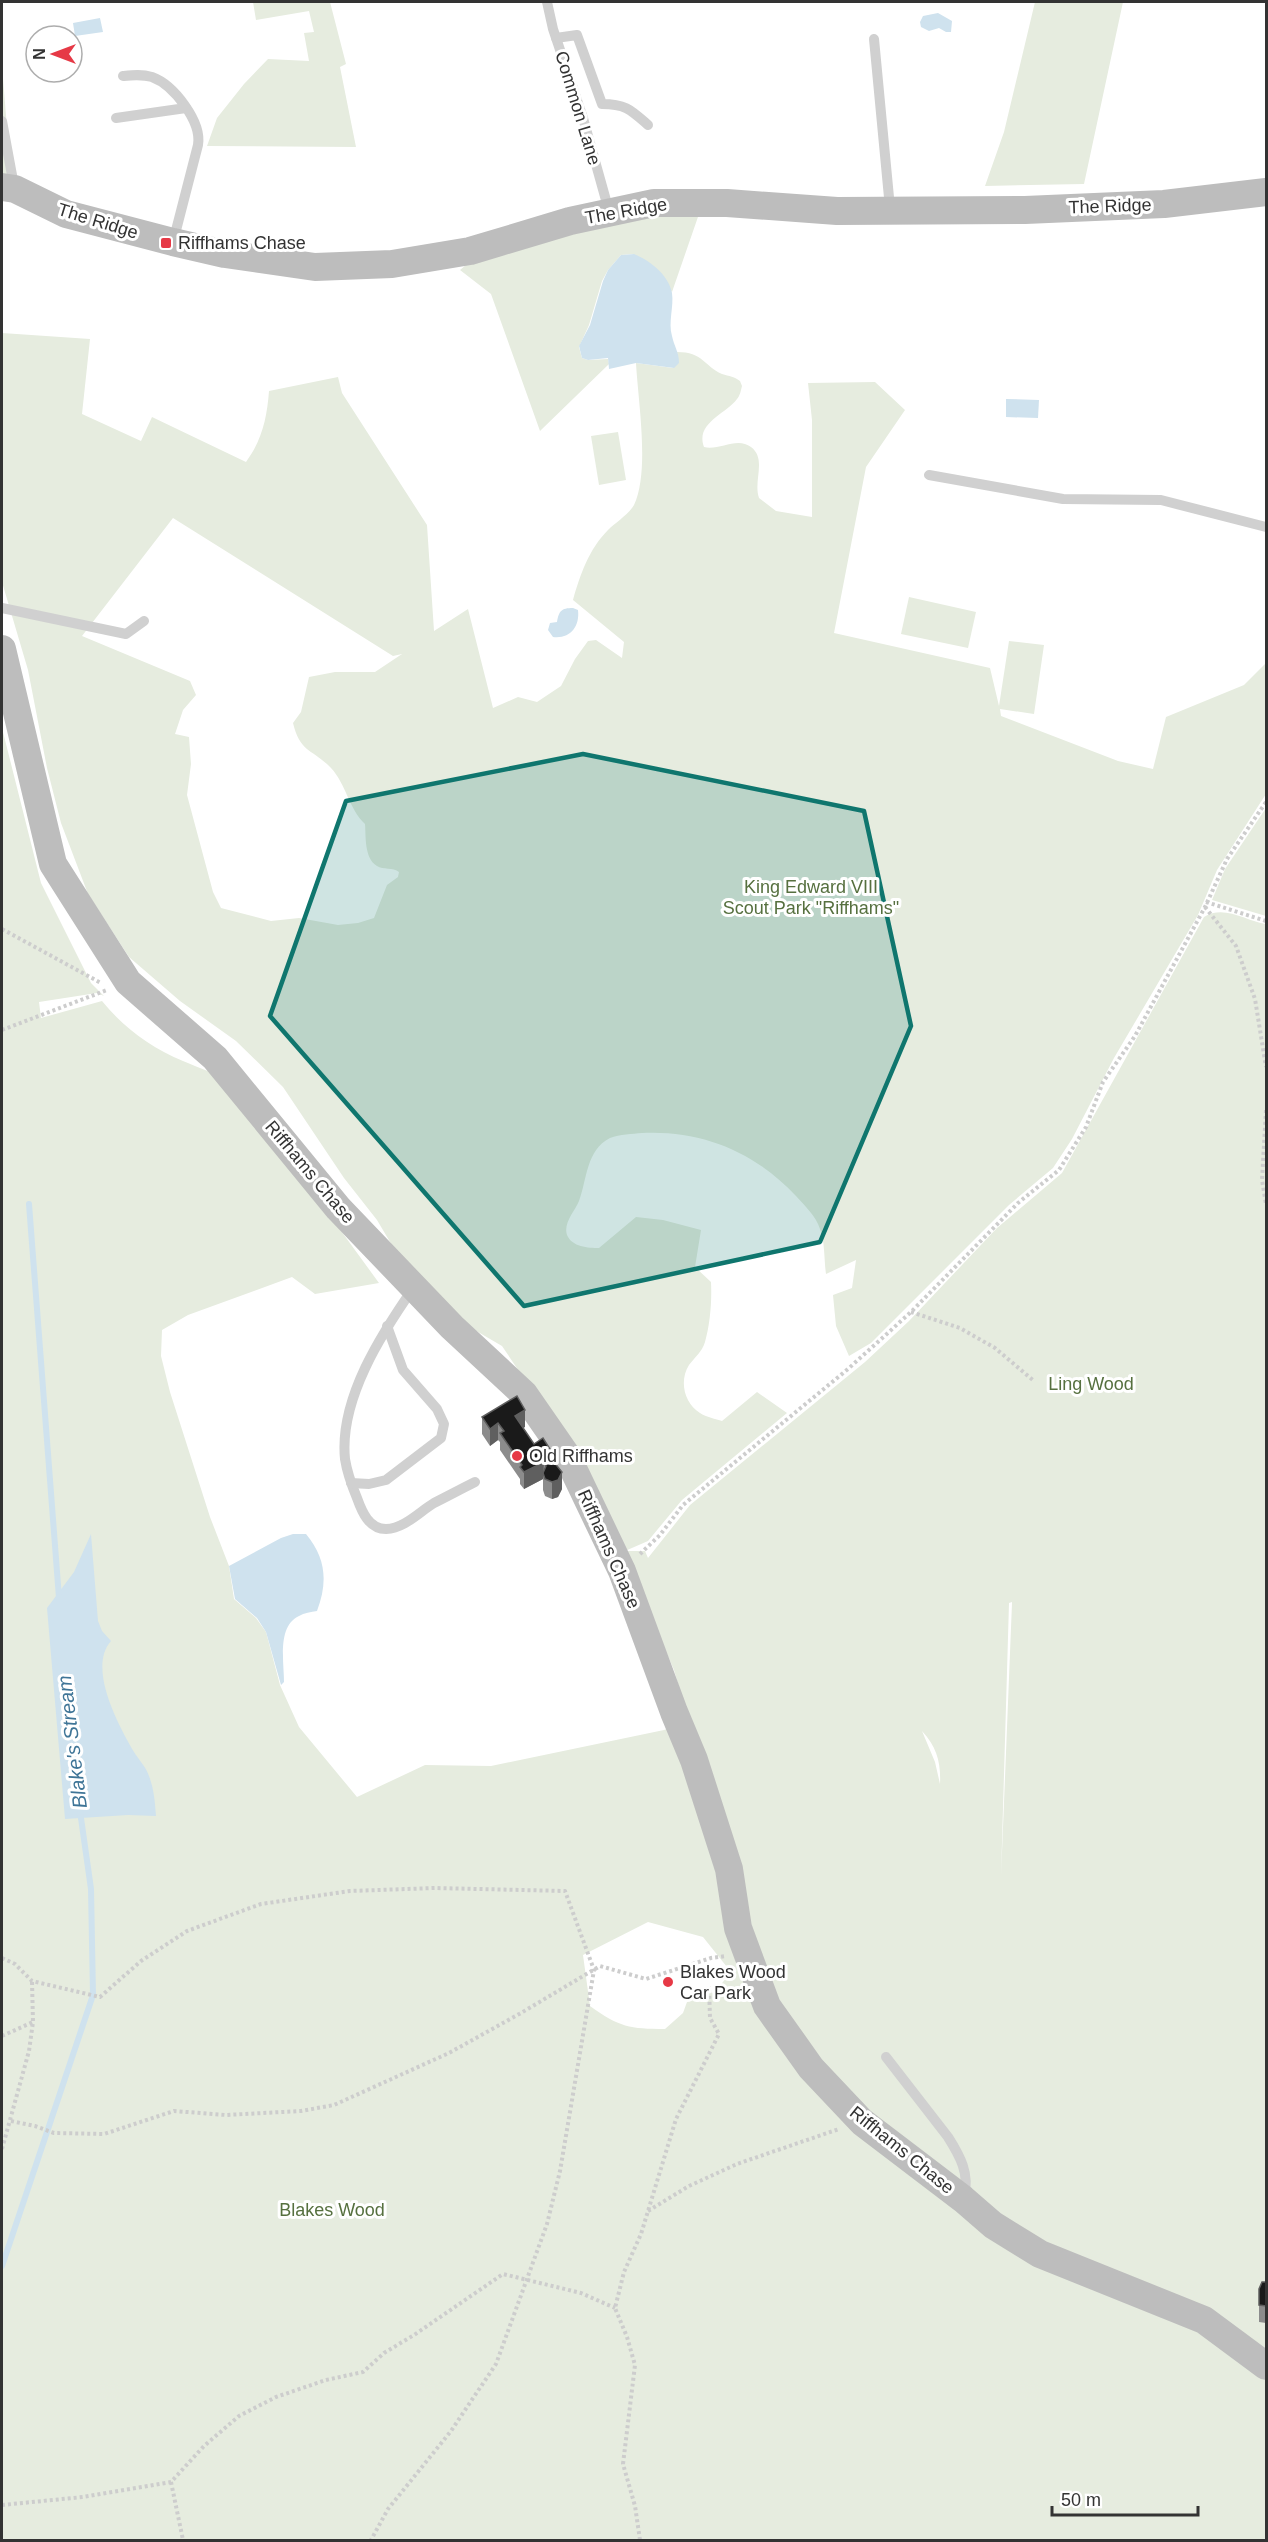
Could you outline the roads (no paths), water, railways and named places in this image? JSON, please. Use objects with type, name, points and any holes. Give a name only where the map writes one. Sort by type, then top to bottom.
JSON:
[{"type":"street","name":"The Ridge","points":[[8,188],[66,214],[173,242],[225,254],[315,267],[392,264],[470,251],[570,221],[654,203],[727,203],[837,211],[890,212],[1025,210],[1164,204],[1266,192]]},
{"type":"street","name":"Riffhams Chase","points":[[2,649],[53,864],[128,982],[215,1058],[338,1208],[414,1287],[524,1394],[567,1456],[622,1571],[714,1818],[729,1869],[738,1928],[767,2006],[811,2068],[862,2122],[963,2199],[993,2225],[1040,2254],[1204,2320],[1266,2366]]},
{"type":"lane","name":"Common Lane","points":[[547,2],[610,214]]},
{"type":"lane","points":[[556,38],[577,35],[602,104],[620,104],[648,125]]},
{"type":"lane","points":[[874,39],[890,212]]},
{"type":"lane","points":[[123,76],[153,77],[165,85],[196,121],[200,137],[173,242]]},
{"type":"lane","points":[[116,118],[186,108]]},
{"type":"lane","points":[[2,121],[8,188]]},
{"type":"lane","points":[[929,475],[1063,499],[1161,500],[1266,527]]},
{"type":"lane","points":[[2,608],[126,634],[144,621]]},
{"type":"lane","points":[[414,1287],[387,1326],[356,1387],[347,1430],[345,1458],[351,1483],[361,1511],[372,1525],[385,1529],[399,1526],[432,1504],[475,1482]]},
{"type":"lane","points":[[351,1483],[369,1484],[386,1480],[441,1438],[443,1431],[444,1424],[437,1409],[403,1370],[387,1326]]},
{"type":"lane","points":[[886,2057],[957,2151],[965,2168],[967,2185],[963,2199]]},
{"type":"water","points":[[938,13],[952,21],[951,32],[939,28],[929,31],[921,27],[920,22],[923,16]]},
{"type":"water","points":[[100,18],[103,32],[84,35],[84,24],[73,23]]},
{"type":"water","points":[[634,254],[658,269],[670,286],[672,293],[671,331],[679,363],[674,368],[636,363],[609,369],[608,358],[588,360],[582,358],[579,346],[590,325],[608,270],[621,255]]},
{"type":"water","points":[[1006,399],[1039,400],[1038,418],[1006,417]]},
{"type":"water","points":[[573,608],[578,610],[578,616],[573,631],[564,636],[553,637],[548,630],[550,623],[557,622],[563,610]]},
{"type":"water","points":[[91,1534],[98,1621],[102,1631],[111,1641],[104,1652],[102,1666],[104,1681],[114,1713],[149,1776],[156,1816],[128,1815],[65,1819],[47,1608],[74,1572]]},
{"type":"water","points":[[293,1534],[306,1534],[313,1543],[321,1561],[324,1580],[317,1611],[299,1616],[287,1628],[283,1645],[284,1682],[281,1685],[266,1632],[257,1618],[235,1599],[229,1566]]},
{"type":"waterway","name":"Blake's Stream","points":[[29,1204],[59,1598]]},
{"type":"waterway","name":"Blake's Stream","points":[[2,2266],[93,1995],[91,1889],[80,1811]]},
{"type":"place","name":"Riffhams Chase","points":[[166,243]]},
{"type":"place","name":"Old Riffhams","points":[[517,1456]]},
{"type":"place","name":"Blakes Wood Car Park","points":[[668,1982]]},
{"type":"park label","name":"King Edward VIII Scout Park \"Riffhams\"","points":[[811,897]]},
{"type":"park label","name":"Ling Wood","points":[[1091,1384]]},
{"type":"park label","name":"Blakes Wood","points":[[332,2210]]}]
